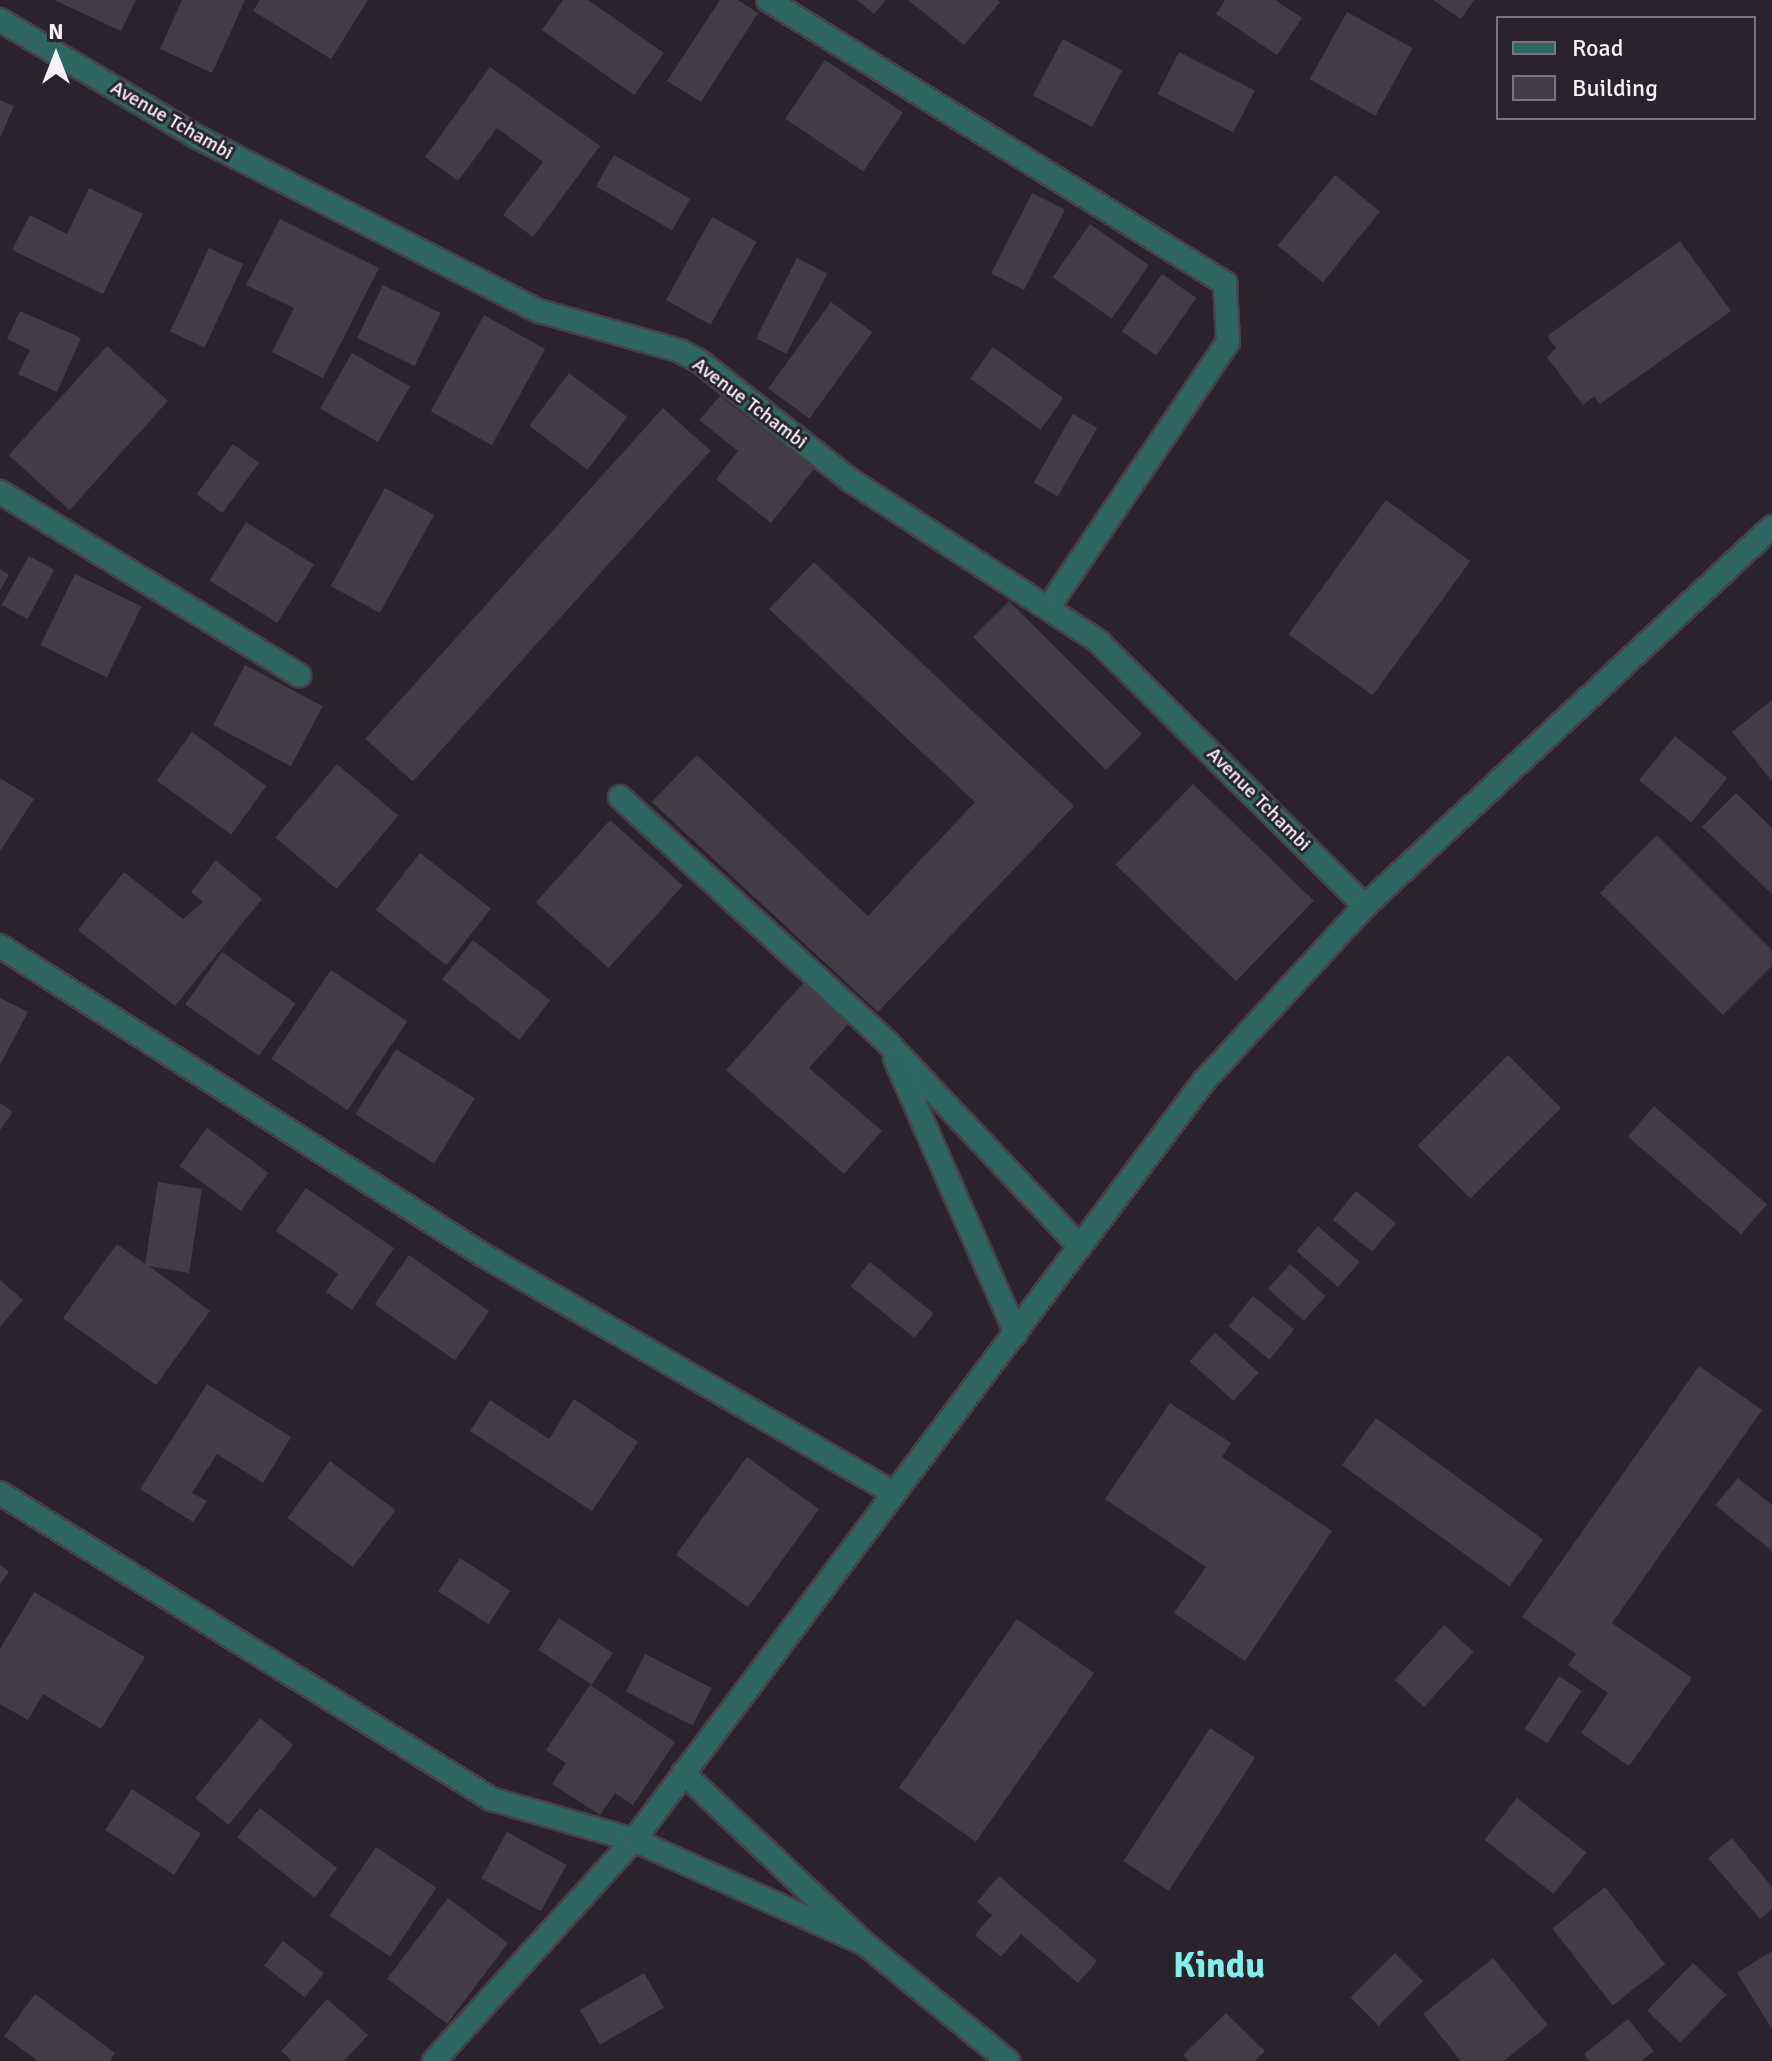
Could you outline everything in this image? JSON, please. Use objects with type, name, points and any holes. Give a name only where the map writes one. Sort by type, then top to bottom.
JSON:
[{"type":"street","points":[[768,0],[1225,283],[1228,342],[1048,608]]},
{"type":"street","name":"Avenue Tchambi","points":[[0,20],[197,137],[539,311],[680,351],[699,361],[850,480],[1048,608],[1121,660],[1365,906]]},
{"type":"street","points":[[0,492],[299,675]]},
{"type":"street","points":[[434,2061],[634,1840],[1204,1081],[1365,906],[1772,527]]},
{"type":"street","points":[[620,797],[888,1043],[1080,1247]]},
{"type":"street","points":[[0,946],[483,1255],[894,1493]]},
{"type":"street","points":[[888,1043],[1016,1333]]},
{"type":"street","points":[[0,1493],[491,1799],[634,1840],[865,1944]]},
{"type":"street","points":[[683,1773],[865,1944],[1008,2061]]},
{"type":"building","points":[[54,0],[136,0],[121,31]]},
{"type":"building","points":[[182,0],[245,0],[212,73],[160,49]]},
{"type":"building","points":[[260,0],[368,0],[331,59],[253,11]]},
{"type":"building","points":[[563,0],[588,0],[664,53],[634,95],[542,30]]},
{"type":"building","points":[[720,0],[738,0],[758,13],[701,102],[667,81]]},
{"type":"building","points":[[857,0],[886,0],[874,14]]},
{"type":"building","points":[[908,0],[997,0],[1000,2],[964,45]]},
{"type":"building","points":[[1225,0],[1275,0],[1302,18],[1277,55],[1216,14]]},
{"type":"building","points":[[1433,0],[1474,0],[1461,19]]},
{"type":"building","points":[[1347,12],[1413,48],[1375,116],[1310,79]]},
{"type":"building","points":[[1063,39],[1122,70],[1092,127],[1033,96]]},
{"type":"building","points":[[1179,52],[1255,91],[1233,132],[1158,94]]},
{"type":"building","points":[[825,60],[903,113],[863,171],[785,119]]},
{"type":"building","points":[[490,67],[600,146],[533,237],[503,215],[543,162],[497,128],[458,181],[425,157]]},
{"type":"building","points":[[0,100],[14,106],[0,138]]},
{"type":"building","points":[[614,155],[690,199],[672,230],[596,186]]},
{"type":"building","points":[[1335,175],[1380,212],[1323,282],[1278,246]]},
{"type":"building","points":[[89,188],[143,214],[103,294],[12,250],[30,215],[67,234]]},
{"type":"building","points":[[1032,193],[1065,210],[1024,290],[991,273]]},
{"type":"building","points":[[712,217],[757,242],[711,325],[666,300]]},
{"type":"building","points":[[280,219],[379,268],[323,378],[272,352],[294,308],[246,285]]},
{"type":"building","points":[[1090,224],[1149,265],[1112,319],[1053,277]]},
{"type":"building","points":[[1680,241],[1731,311],[1600,404],[1594,396],[1583,405],[1547,357],[1556,348],[1547,336]]},
{"type":"building","points":[[209,248],[243,264],[205,347],[170,331]]},
{"type":"building","points":[[797,258],[827,273],[786,354],[756,338]]},
{"type":"building","points":[[1162,274],[1196,298],[1156,355],[1122,331]]},
{"type":"building","points":[[383,285],[441,313],[415,366],[357,338]]},
{"type":"building","points":[[831,302],[872,332],[809,419],[768,389]]},
{"type":"building","points":[[20,311],[81,338],[57,392],[18,374],[30,350],[7,339]]},
{"type":"building","points":[[484,315],[545,349],[492,445],[431,411]]},
{"type":"building","points":[[107,346],[168,401],[70,510],[9,455]]},
{"type":"building","points":[[993,347],[1063,398],[1040,430],[970,379]]},
{"type":"building","points":[[352,353],[410,386],[378,442],[320,408]]},
{"type":"building","points":[[569,373],[627,417],[588,470],[529,426]]},
{"type":"building","points":[[720,396],[814,469],[771,523],[716,479],[738,451],[699,420]]},
{"type":"building","points":[[663,408],[711,451],[413,782],[365,739]]},
{"type":"building","points":[[1073,414],[1097,428],[1058,496],[1034,482]]},
{"type":"building","points":[[233,444],[259,463],[222,513],[197,494]]},
{"type":"building","points":[[385,488],[434,515],[380,613],[331,586]]},
{"type":"building","points":[[1386,500],[1470,561],[1373,695],[1288,634]]},
{"type":"building","points":[[246,522],[314,564],[277,623],[209,581]]},
{"type":"building","points":[[29,556],[54,570],[27,619],[2,605]]},
{"type":"building","points":[[814,562],[1074,806],[878,1012],[652,802],[697,755],[868,916],[975,802],[769,609]]},
{"type":"building","points":[[0,569],[9,575],[0,590]]},
{"type":"building","points":[[75,574],[142,606],[107,677],[40,645]]},
{"type":"building","points":[[1009,601],[1142,734],[1106,770],[973,637]]},
{"type":"building","points":[[245,665],[323,706],[291,766],[213,725]]},
{"type":"building","points":[[1772,700],[1772,781],[1732,732]]},
{"type":"building","points":[[192,732],[266,786],[231,835],[157,781]]},
{"type":"building","points":[[1675,736],[1727,778],[1691,822],[1639,780]]},
{"type":"building","points":[[337,764],[398,815],[337,889],[275,838]]},
{"type":"building","points":[[0,778],[34,799],[0,851]]},
{"type":"building","points":[[1193,784],[1314,901],[1236,981],[1115,865]]},
{"type":"building","points":[[1736,793],[1772,828],[1772,894],[1702,827]]},
{"type":"building","points":[[610,820],[683,886],[609,968],[536,902]]},
{"type":"building","points":[[1657,835],[1772,950],[1772,966],[1723,1015],[1600,893]]},
{"type":"building","points":[[420,853],[491,908],[447,965],[376,910]]},
{"type":"building","points":[[216,860],[262,899],[175,1006],[78,930],[124,872],[183,919],[203,902],[191,892]]},
{"type":"building","points":[[473,940],[550,1000],[519,1040],[442,979]]},
{"type":"building","points":[[222,952],[296,1004],[259,1056],[185,1004]]},
{"type":"building","points":[[331,970],[407,1021],[347,1110],[271,1059]]},
{"type":"building","points":[[804,982],[850,1022],[809,1068],[882,1131],[844,1174],[726,1070]]},
{"type":"building","points":[[0,998],[28,1012],[0,1065]]},
{"type":"building","points":[[396,1049],[475,1098],[434,1164],[355,1114]]},
{"type":"building","points":[[1508,1055],[1561,1108],[1471,1199],[1417,1146]]},
{"type":"building","points":[[0,1103],[13,1112],[0,1130]]},
{"type":"building","points":[[1654,1106],[1767,1204],[1741,1235],[1628,1136]]},
{"type":"building","points":[[207,1128],[268,1173],[241,1211],[179,1166]]},
{"type":"building","points":[[158,1182],[202,1189],[189,1273],[149,1266],[210,1311],[156,1385],[63,1318],[117,1244],[145,1264]]},
{"type":"building","points":[[306,1188],[394,1248],[352,1310],[326,1292],[338,1274],[276,1231]]},
{"type":"building","points":[[1356,1191],[1396,1223],[1372,1252],[1333,1220]]},
{"type":"building","points":[[1318,1226],[1360,1262],[1338,1287],[1296,1251]]},
{"type":"building","points":[[409,1255],[489,1311],[455,1360],[375,1304]]},
{"type":"building","points":[[870,1262],[934,1314],[914,1338],[850,1286]]},
{"type":"building","points":[[1290,1264],[1326,1296],[1304,1321],[1268,1289]]},
{"type":"building","points":[[0,1280],[23,1300],[0,1327]]},
{"type":"building","points":[[1253,1296],[1294,1329],[1270,1360],[1228,1326]]},
{"type":"building","points":[[1215,1333],[1259,1372],[1233,1401],[1190,1361]]},
{"type":"building","points":[[1699,1366],[1762,1410],[1612,1623],[1692,1678],[1629,1766],[1581,1733],[1608,1693],[1568,1665],[1576,1654],[1522,1617]]},
{"type":"building","points":[[207,1384],[291,1437],[263,1483],[217,1454],[192,1493],[207,1501],[193,1522],[140,1489]]},
{"type":"building","points":[[574,1399],[638,1442],[592,1511],[470,1431],[490,1400],[549,1439]]},
{"type":"building","points":[[1170,1403],[1231,1443],[1222,1457],[1332,1531],[1245,1661],[1174,1613],[1206,1567],[1105,1499]]},
{"type":"building","points":[[1376,1418],[1543,1540],[1509,1587],[1342,1465]]},
{"type":"building","points":[[747,1457],[819,1509],[748,1607],[676,1555]]},
{"type":"building","points":[[330,1461],[395,1510],[353,1567],[287,1518]]},
{"type":"building","points":[[1738,1478],[1772,1505],[1772,1551],[1715,1505]]},
{"type":"building","points":[[460,1558],[510,1591],[489,1624],[438,1592]]},
{"type":"building","points":[[0,1565],[9,1572],[0,1584]]},
{"type":"building","points":[[34,1592],[145,1657],[101,1729],[43,1694],[28,1720],[0,1704],[0,1649]]},
{"type":"building","points":[[559,1618],[613,1653],[592,1685],[538,1650]]},
{"type":"building","points":[[1017,1619],[1094,1673],[976,1842],[899,1788]]},
{"type":"building","points":[[1444,1625],[1474,1652],[1424,1707],[1394,1680]]},
{"type":"building","points":[[645,1654],[712,1688],[693,1725],[626,1691]]},
{"type":"building","points":[[1559,1676],[1582,1691],[1547,1744],[1525,1729]]},
{"type":"building","points":[[590,1685],[675,1742],[633,1805],[615,1793],[600,1815],[552,1784],[566,1763],[546,1750]]},
{"type":"building","points":[[260,1718],[293,1745],[229,1825],[195,1798]]},
{"type":"building","points":[[1210,1728],[1255,1757],[1169,1891],[1123,1861]]},
{"type":"building","points":[[132,1789],[201,1834],[174,1875],[105,1830]]},
{"type":"building","points":[[1517,1798],[1586,1852],[1554,1894],[1484,1840]]},
{"type":"building","points":[[260,1808],[337,1868],[314,1897],[237,1837]]},
{"type":"building","points":[[507,1832],[566,1865],[541,1911],[481,1878]]},
{"type":"building","points":[[1732,1838],[1772,1887],[1772,1909],[1760,1919],[1708,1858]]},
{"type":"building","points":[[376,1847],[437,1888],[390,1957],[330,1916]]},
{"type":"building","points":[[999,1876],[1097,1961],[1078,1983],[1021,1934],[1001,1957],[975,1935],[992,1915],[977,1902]]},
{"type":"building","points":[[1605,1887],[1665,1964],[1613,2005],[1552,1928]]},
{"type":"building","points":[[448,1898],[508,1943],[447,2024],[387,1979]]},
{"type":"building","points":[[283,1941],[324,1973],[305,1997],[264,1965]]},
{"type":"building","points":[[1772,1951],[1772,2029],[1737,1973]]},
{"type":"building","points":[[1395,1953],[1423,1981],[1379,2026],[1350,1998]]},
{"type":"building","points":[[1493,1958],[1548,2025],[1504,2061],[1461,2061],[1423,2014]]},
{"type":"building","points":[[1693,1963],[1726,1995],[1680,2042],[1647,2010]]},
{"type":"building","points":[[644,1973],[664,2008],[600,2045],[580,2010]]},
{"type":"building","points":[[35,1994],[115,2053],[110,2061],[38,2061],[4,2036]]},
{"type":"building","points":[[327,1999],[368,2035],[344,2061],[292,2061],[281,2051]]},
{"type":"building","points":[[1226,2013],[1265,2051],[1255,2061],[1189,2061],[1183,2055]]},
{"type":"building","points":[[1628,2019],[1654,2051],[1641,2061],[1589,2061],[1584,2054]]},
{"type":"district","name":"Kindu","points":[[1219,1966]]}]
